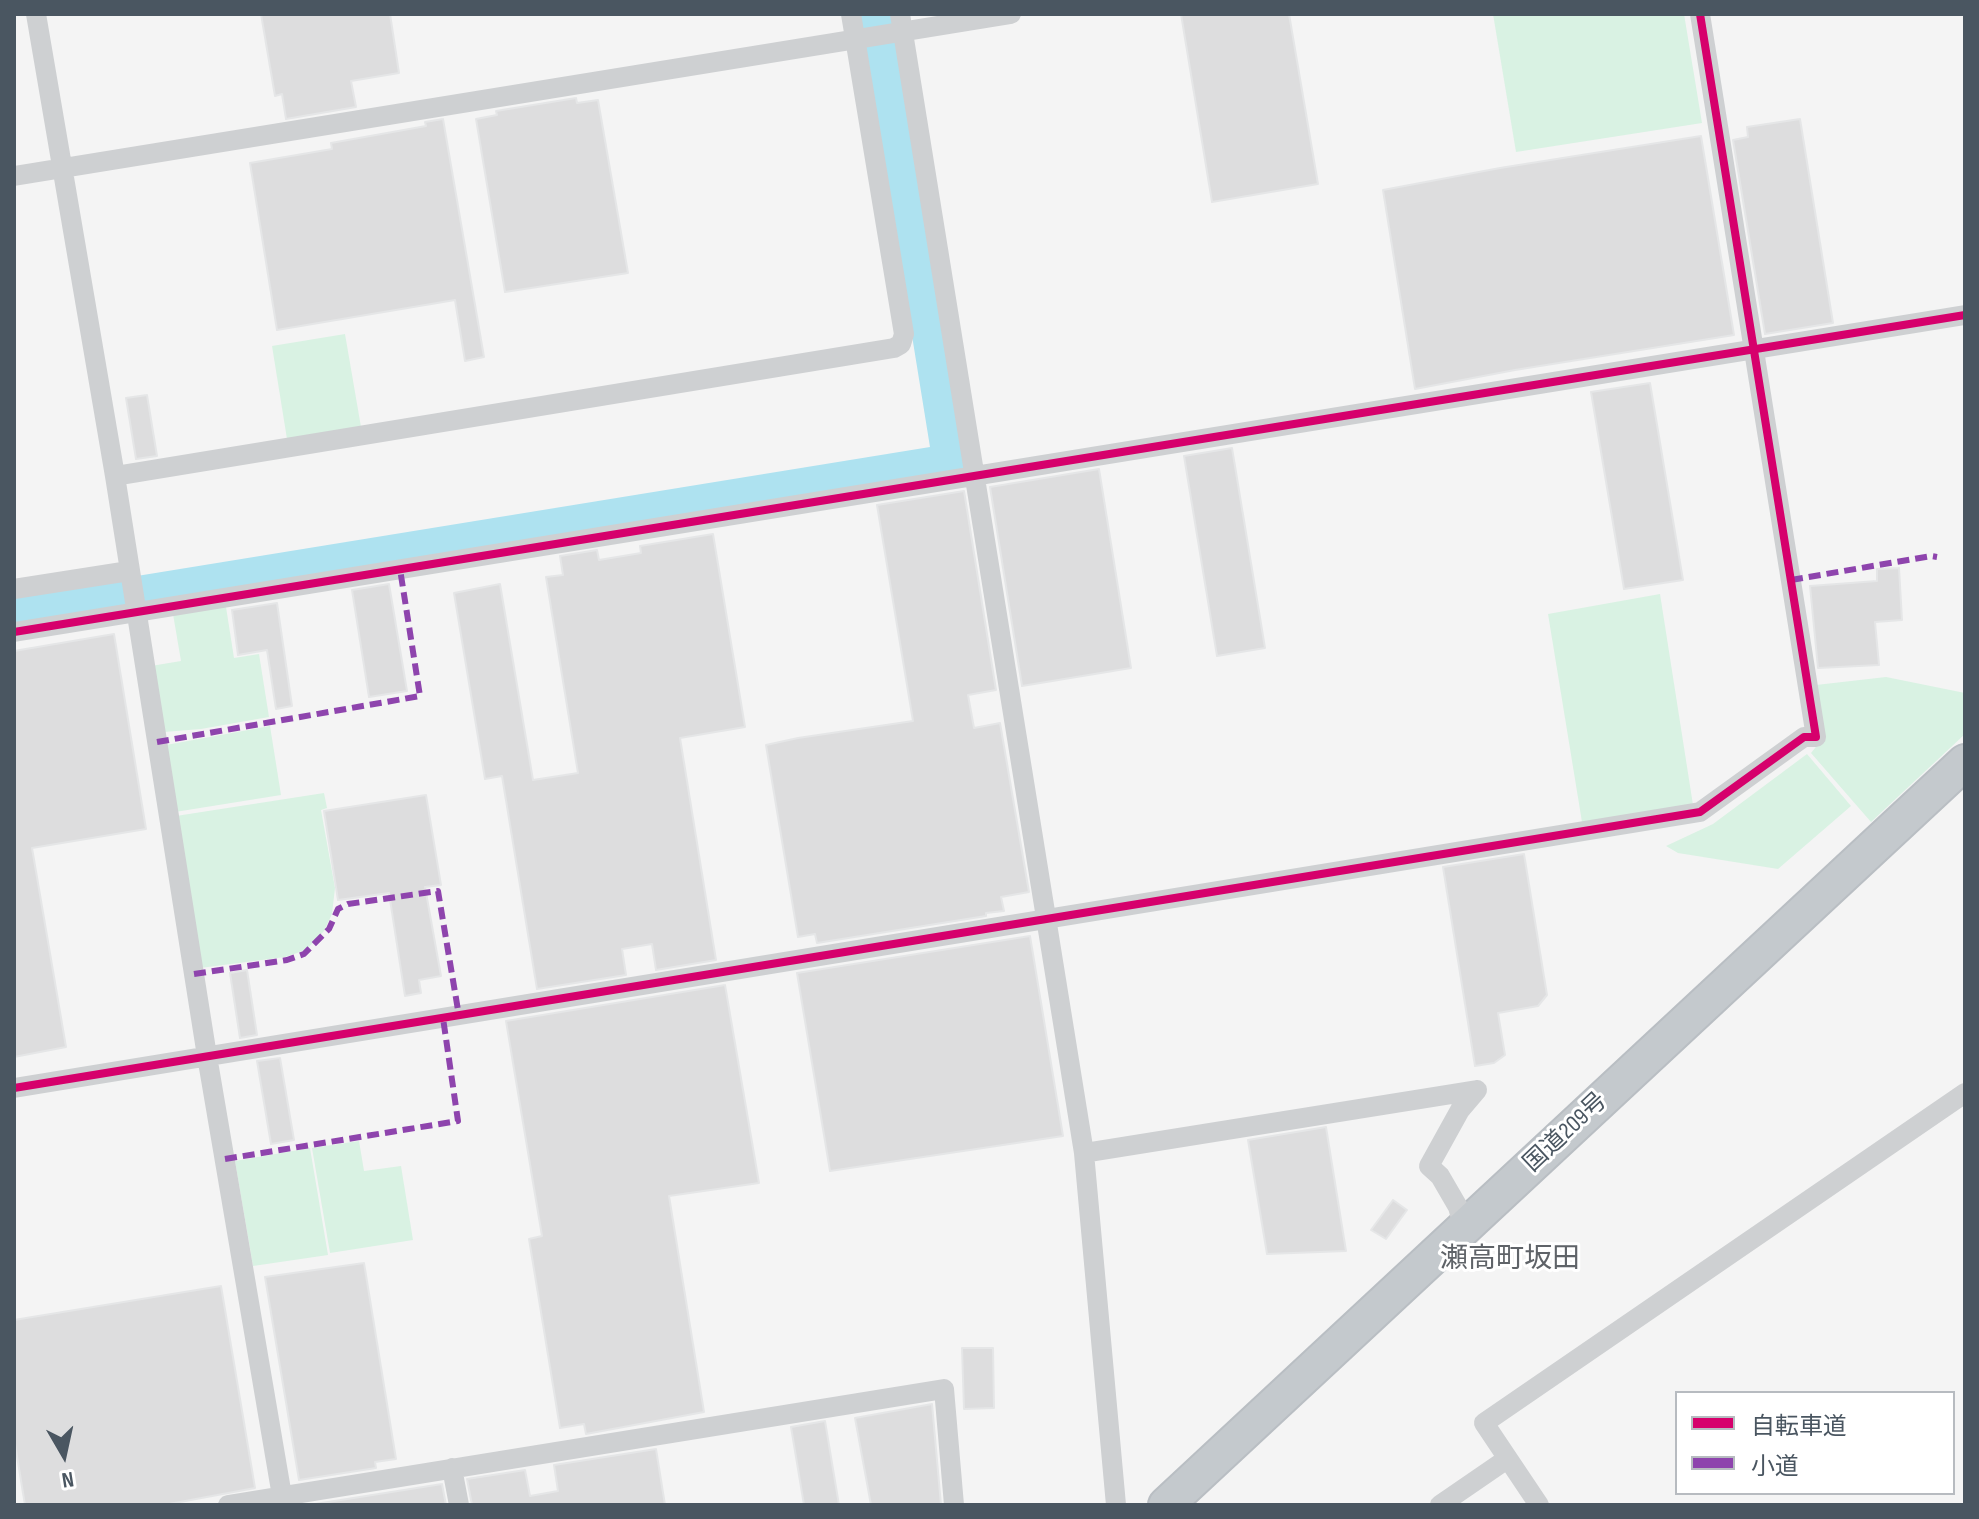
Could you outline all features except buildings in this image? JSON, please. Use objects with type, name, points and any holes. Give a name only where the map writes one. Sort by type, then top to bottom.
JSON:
[{"type":"highway","name":"国道209号","points":[[1166,1505],[1965,762]]},
{"type":"street","points":[[36,14],[115,476],[281,1500]]},
{"type":"street","points":[[115,476],[894,348],[901,344],[904,334],[851,14]]},
{"type":"street","points":[[14,176],[855,38],[902,23],[1011,14]]},
{"type":"street","points":[[14,1088],[1700,812],[1804,737],[1816,737],[1700,14]]},
{"type":"street","points":[[902,23],[1084,1153],[1116,1505]]},
{"type":"street","points":[[14,632],[1965,315]]},
{"type":"street","points":[[14,589],[129,571]]},
{"type":"street","points":[[1084,1153],[1477,1090],[1460,1110],[1429,1166],[1440,1176],[1458,1207],[1464,1228]]},
{"type":"street","points":[[1539,1505],[1484,1423],[1965,1093]]},
{"type":"street","points":[[228,1505],[281,1500],[452,1468],[944,1389],[954,1505]]},
{"type":"street","points":[[1440,1505],[1507,1459]]},
{"type":"street","points":[[452,1468],[459,1505]]},
{"type":"green space","points":[[1493,14],[1684,14],[1702,123],[1516,152]]},
{"type":"green space","points":[[345,334],[361,427],[287,439],[272,346]]},
{"type":"green space","points":[[1660,594],[1693,805],[1582,822],[1548,614]]},
{"type":"green space","points":[[226,607],[234,658],[259,654],[269,717],[164,732],[151,666],[181,661],[173,614]]},
{"type":"green space","points":[[1886,677],[1965,693],[1965,734],[1871,822],[1811,753],[1823,738],[1816,685]]},
{"type":"green space","points":[[270,726],[281,795],[175,812],[166,745]]},
{"type":"green space","points":[[1807,754],[1851,806],[1778,869],[1678,853],[1666,846],[1713,824]]},
{"type":"green space","points":[[324,793],[327,808],[321,810],[335,888],[332,914],[324,931],[306,950],[285,957],[200,968],[176,816]]},
{"type":"green space","points":[[359,1141],[364,1171],[401,1166],[413,1240],[330,1253],[312,1148]]},
{"type":"green space","points":[[310,1148],[328,1255],[253,1266],[235,1161]]},
{"type":"water","points":[[860,14],[893,14],[966,465],[963,471],[14,625],[14,596],[930,447]]},
{"type":"marked path","points":[[1791,580],[1937,557]]},
{"type":"marked path","points":[[157,742],[420,696],[400,569]]},
{"type":"marked path","points":[[194,974],[287,960],[304,954],[329,929],[338,909],[348,904],[438,891],[459,1016]]},
{"type":"marked path","points":[[225,1159],[458,1121],[443,1018]]},
{"type":"cycle path","points":[[14,1088],[1700,812],[1804,737],[1816,737],[1700,14]]},
{"type":"cycle path","points":[[14,632],[1965,315]]},
{"type":"district","name":"瀬高町坂田","points":[[1510,1260]]}]
